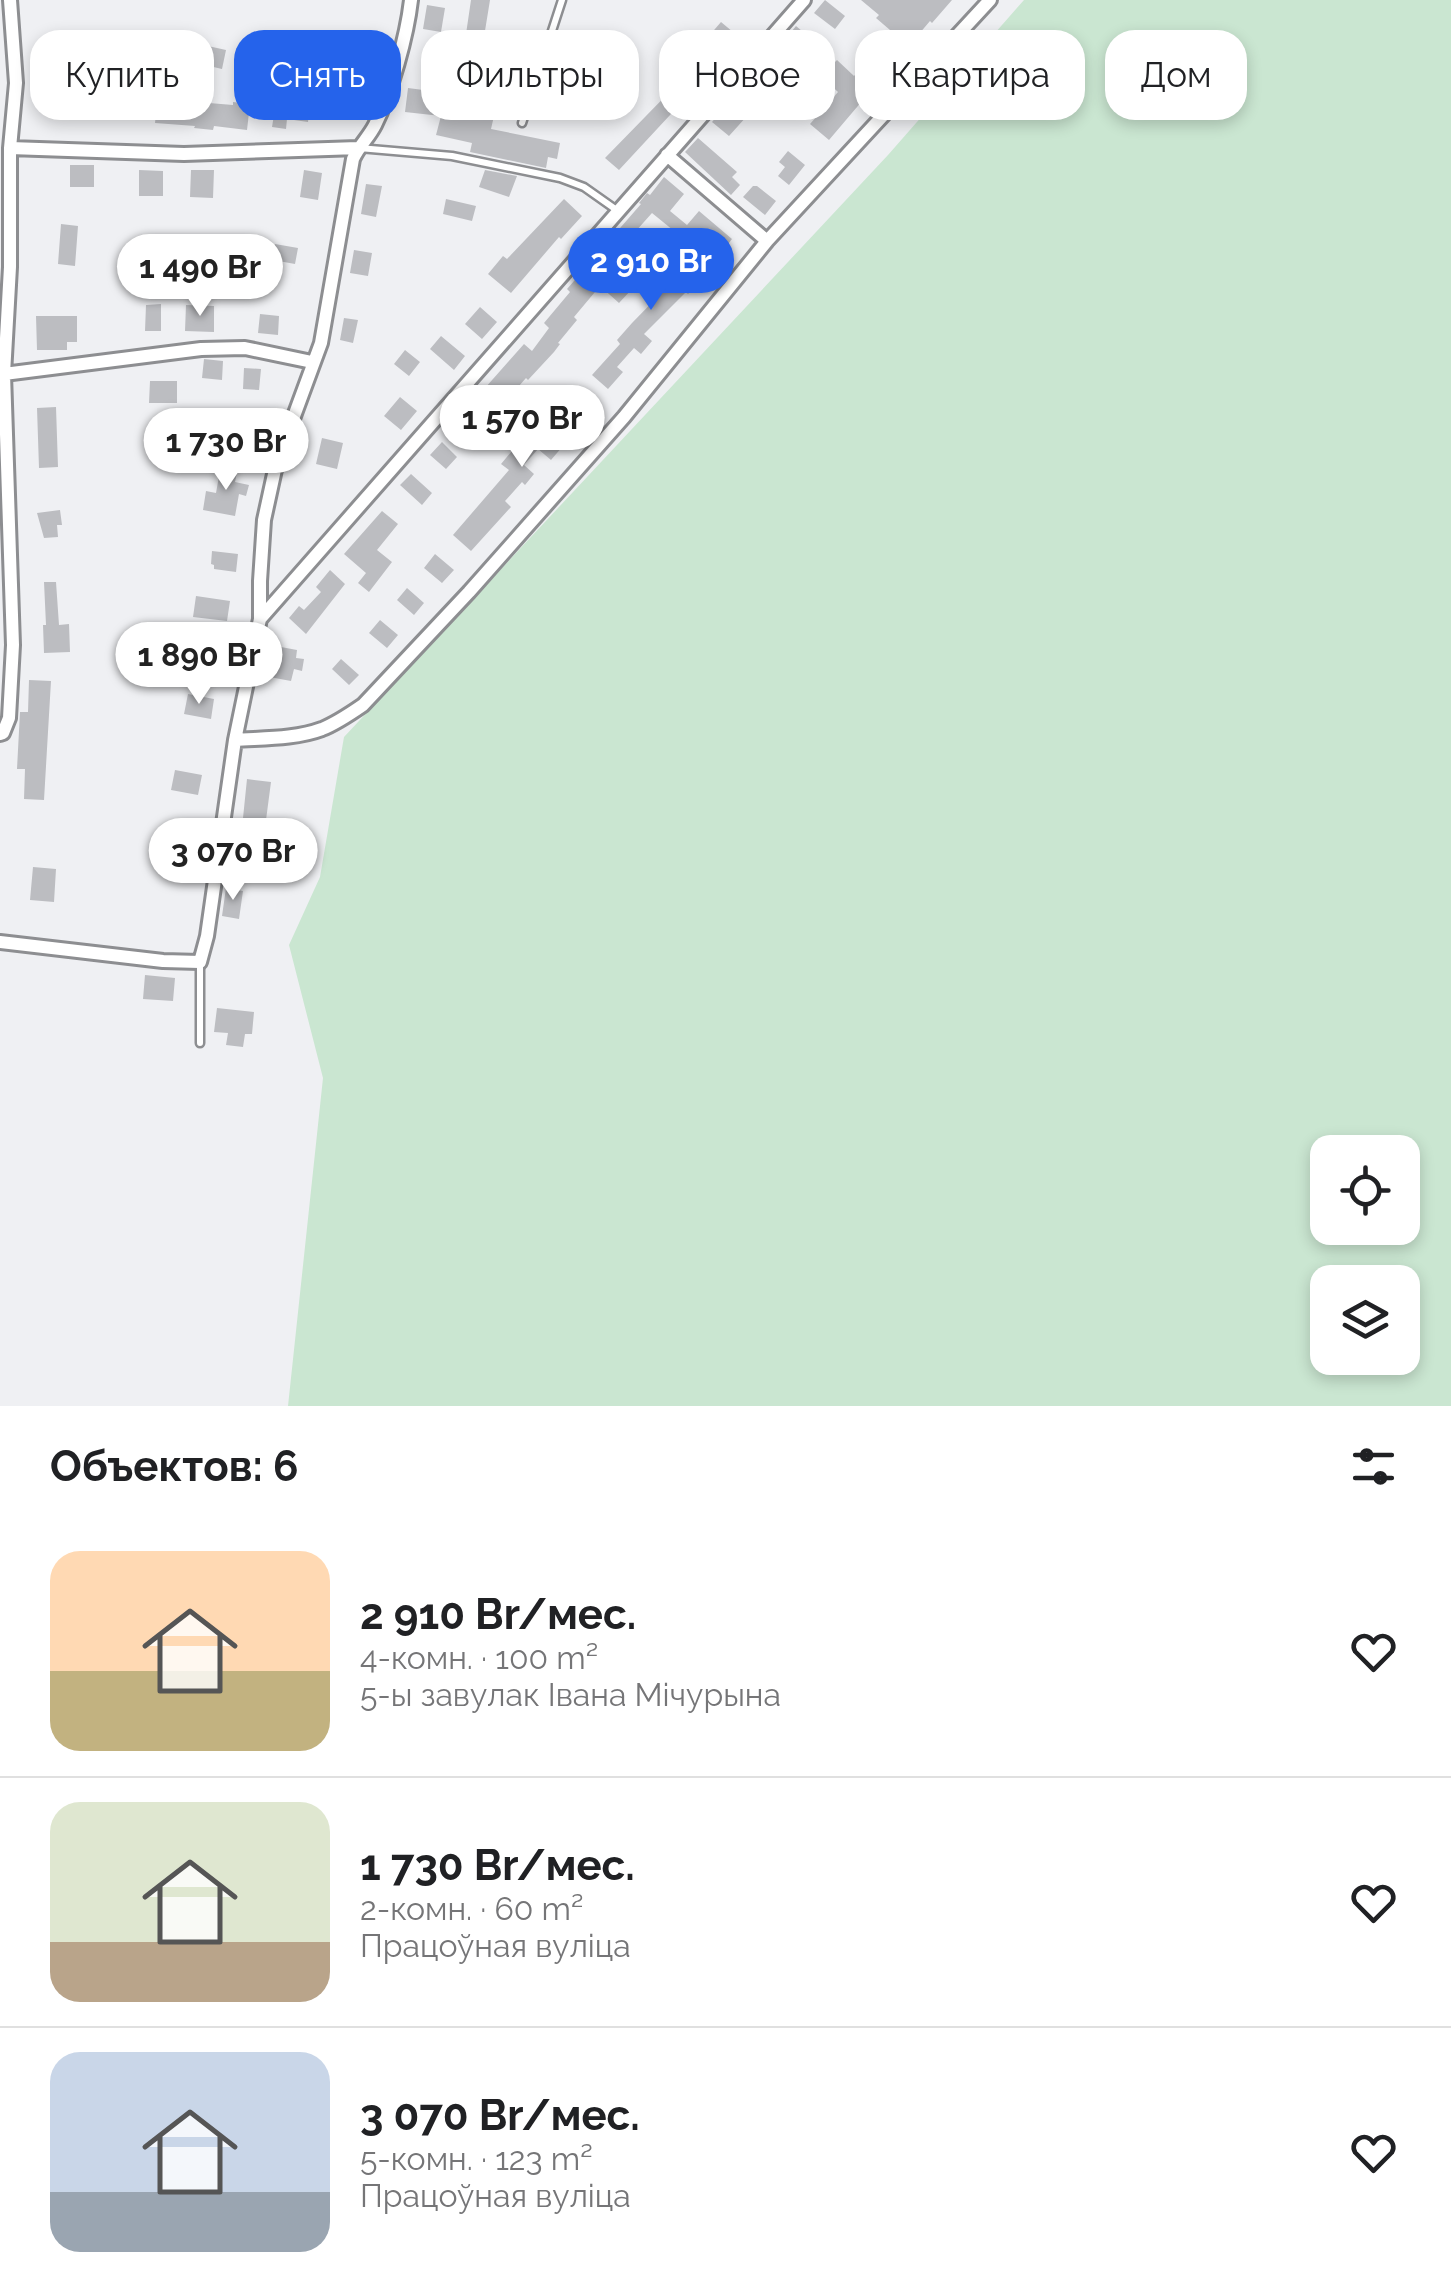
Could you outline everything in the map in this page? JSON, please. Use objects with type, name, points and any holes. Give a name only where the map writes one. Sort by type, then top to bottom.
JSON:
[{"type":"street","points":[[0,734],[9,718],[13,645],[5,558],[4,374],[5,148],[16,83],[10,0]]},
{"type":"street","points":[[0,942],[200,962],[235,740],[260,619],[264,520],[276,465],[320,343],[353,159],[374,129],[388,93],[411,0]]},
{"type":"street","points":[[260,619],[804,0]]},
{"type":"street","points":[[235,740],[320,730],[363,705],[624,418],[767,241],[990,0]]},
{"type":"street","points":[[5,148],[184,154],[358,148]]},
{"type":"street","points":[[667,155],[767,241]]},
{"type":"street","points":[[4,374],[201,349],[245,348],[312,362]]},
{"type":"street","points":[[260,580],[284,593]]},
{"type":"lane","points":[[522,123],[562,0]]},
{"type":"lane","points":[[358,148],[452,156],[560,178],[584,187],[618,211]]},
{"type":"lane","points":[[200,962],[200,1042]]},
{"type":"green space","points":[[1024,0],[1451,0],[1451,1406],[288,1406],[323,1078],[289,945],[320,877],[344,737],[919,120],[1085,120],[1085,30],[998,30]]},
{"type":"building","points":[[471,0],[490,0],[485,30],[467,30]]},
{"type":"building","points":[[825,0],[845,16],[835,29],[814,13]]},
{"type":"building","points":[[861,0],[952,0],[922,30],[890,30],[876,18],[879,15]]},
{"type":"building","points":[[427,5],[445,8],[441,30],[423,29]]},
{"type":"building","points":[[721,22],[731,30],[714,30]]},
{"type":"building","points":[[214,47],[226,50],[222,69],[214,67]]},
{"type":"building","points":[[835,62],[854,76],[855,109],[829,140],[810,124],[814,120],[835,120]]},
{"type":"building","points":[[408,88],[421,90],[421,114],[405,112]]},
{"type":"building","points":[[233,102],[234,120],[248,120],[247,130],[155,123],[214,120],[214,103]]},
{"type":"building","points":[[659,103],[659,120],[665,120],[619,170],[605,158]]},
{"type":"building","points":[[273,120],[287,120],[286,129],[272,127]]},
{"type":"building","points":[[440,120],[493,120],[491,129],[560,143],[557,159],[548,157],[546,168],[470,152],[472,143],[436,135]]},
{"type":"building","points":[[714,120],[743,120],[729,136]]},
{"type":"building","points":[[698,138],[737,172],[732,177],[740,185],[731,195],[685,152]]},
{"type":"building","points":[[788,151],[805,165],[789,185],[778,176],[785,167],[779,162]]},
{"type":"building","points":[[70,165],[94,165],[94,187],[70,187]]},
{"type":"building","points":[[139,170],[163,171],[163,196],[139,196]]},
{"type":"building","points":[[191,170],[214,170],[213,198],[190,197]]},
{"type":"building","points":[[304,170],[322,173],[318,200],[300,197]]},
{"type":"building","points":[[485,170],[517,176],[509,197],[479,187]]},
{"type":"building","points":[[664,177],[684,194],[670,211],[687,225],[699,211],[732,239],[722,252],[699,234],[690,246],[652,213],[627,241],[636,248],[613,272],[632,289],[619,303],[600,286],[574,317],[577,320],[554,352],[497,411],[481,398],[488,390],[485,388],[524,344],[532,351],[549,328],[544,323],[570,292],[567,289]]},
{"type":"building","points":[[366,184],[382,186],[376,217],[361,214]]},
{"type":"building","points":[[753,186],[776,201],[765,215],[743,197]]},
{"type":"building","points":[[446,199],[476,206],[472,221],[443,214]]},
{"type":"building","points":[[564,199],[582,216],[511,293],[488,274]]},
{"type":"building","points":[[61,224],[78,226],[75,266],[58,264]]},
{"type":"building","points":[[275,244],[298,248],[295,264],[273,260]]},
{"type":"building","points":[[654,248],[673,264],[680,254],[705,275],[644,334],[652,341],[641,354],[634,348],[617,367],[623,372],[608,389],[592,375],[620,344],[617,340],[673,281],[643,260]]},
{"type":"building","points":[[354,250],[372,253],[368,276],[350,273]]},
{"type":"building","points":[[161,304],[161,331],[145,331],[146,305]]},
{"type":"building","points":[[186,305],[214,306],[214,332],[185,331]]},
{"type":"building","points":[[480,307],[497,322],[482,339],[465,324]]},
{"type":"building","points":[[260,314],[279,316],[278,335],[258,333]]},
{"type":"building","points":[[36,316],[77,316],[77,342],[67,342],[67,350],[37,350]]},
{"type":"building","points":[[344,318],[358,320],[353,343],[340,340]]},
{"type":"building","points":[[441,336],[465,356],[454,370],[430,349]]},
{"type":"building","points":[[405,350],[420,362],[409,376],[394,364]]},
{"type":"building","points":[[204,359],[223,361],[222,380],[202,378]]},
{"type":"building","points":[[244,368],[261,369],[259,390],[243,389]]},
{"type":"building","points":[[150,381],[177,381],[177,403],[149,403]]},
{"type":"building","points":[[571,394],[592,412],[551,460],[538,449],[524,465],[534,474],[505,501],[511,507],[471,551],[453,535],[509,470],[501,464],[517,445],[523,450]]},
{"type":"building","points":[[400,397],[417,411],[401,430],[384,416]]},
{"type":"building","points":[[56,407],[58,467],[39,468],[37,408]]},
{"type":"building","points":[[465,415],[483,430],[473,441],[456,426]]},
{"type":"building","points":[[227,425],[252,428],[250,443],[225,439]]},
{"type":"building","points":[[322,438],[343,443],[337,469],[316,464]]},
{"type":"building","points":[[442,442],[457,457],[446,469],[430,455]]},
{"type":"building","points":[[221,465],[238,468],[235,482],[249,485],[246,496],[239,494],[235,516],[203,510],[206,491],[216,493]]},
{"type":"building","points":[[411,474],[432,493],[422,505],[400,485]]},
{"type":"building","points":[[60,510],[62,525],[57,525],[58,537],[44,538],[37,513]]},
{"type":"building","points":[[382,511],[398,524],[377,550],[392,562],[369,592],[358,583],[366,573],[344,554]]},
{"type":"building","points":[[212,551],[238,554],[236,572],[214,569]]},
{"type":"building","points":[[435,554],[454,570],[442,583],[424,568]]},
{"type":"building","points":[[330,570],[345,584],[306,634],[289,618],[299,606],[304,610],[321,592],[316,587]]},
{"type":"building","points":[[44,582],[56,582],[59,625],[69,624],[70,652],[44,653]]},
{"type":"building","points":[[407,588],[424,603],[414,615],[397,600]]},
{"type":"building","points":[[196,596],[230,601],[227,621],[193,617]]},
{"type":"building","points":[[380,620],[398,635],[387,648],[369,633]]},
{"type":"building","points":[[194,641],[221,645],[217,668],[191,664]]},
{"type":"building","points":[[281,647],[297,650],[296,658],[304,659],[302,671],[294,669],[291,681],[264,676],[268,655],[279,657]]},
{"type":"building","points":[[341,659],[359,675],[349,685],[332,669]]},
{"type":"building","points":[[29,680],[51,681],[44,800],[24,799],[25,769],[17,769],[20,712],[28,712]]},
{"type":"building","points":[[188,694],[214,699],[211,719],[184,714]]},
{"type":"building","points":[[175,770],[202,775],[198,795],[171,790]]},
{"type":"building","points":[[247,779],[271,782],[266,820],[243,818]]},
{"type":"building","points":[[161,837],[189,841],[186,865],[158,862]]},
{"type":"building","points":[[33,867],[56,869],[54,902],[30,900]]},
{"type":"building","points":[[226,888],[243,891],[239,919],[222,916]]},
{"type":"building","points":[[145,975],[175,978],[173,1001],[143,999]]},
{"type":"building","points":[[217,1008],[254,1012],[252,1034],[245,1034],[243,1047],[226,1045],[228,1033],[214,1032]]}]
